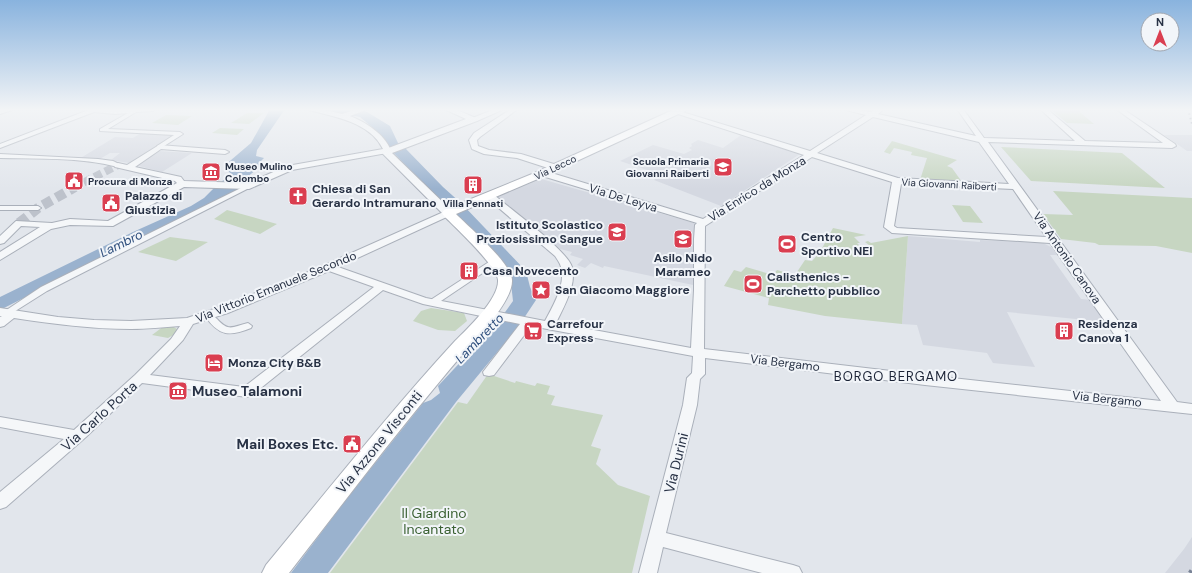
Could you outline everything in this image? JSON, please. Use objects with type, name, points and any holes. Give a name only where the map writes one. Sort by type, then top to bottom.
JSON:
[{"type":"main road","name":"Via Lecco","points":[[449,212],[490,196],[623,136]]},
{"type":"main road","name":"Via Azzone Visconti","points":[[274,573],[417,395],[496,314],[504,284],[503,272],[449,212]]},
{"type":"street","points":[[0,146],[26,136]]},
{"type":"street","points":[[129,167],[177,136]]},
{"type":"street","points":[[374,136],[389,150]]},
{"type":"street","points":[[4,315],[44,289],[246,186],[290,168],[389,150],[428,136]]},
{"type":"street","points":[[478,136],[473,140],[475,147],[478,149],[488,152],[510,154],[554,167]]},
{"type":"street","name":"Via Giovanni Raiberti","points":[[757,136],[897,181],[1016,187]]},
{"type":"street","name":"Via Enrico da Monza","points":[[699,353],[697,347],[700,290],[700,225],[839,136]]},
{"type":"street","points":[[964,136],[982,140],[1172,146],[1157,136]]},
{"type":"street","name":"Via Antonio Canova","points":[[979,136],[1173,407]]},
{"type":"street","points":[[1074,136],[1084,144]]},
{"type":"street","points":[[159,148],[225,152]]},
{"type":"street","points":[[389,150],[386,153],[449,212]]},
{"type":"street","points":[[0,156],[96,160],[178,179],[182,184]]},
{"type":"street","name":"Via De Leyva","points":[[542,173],[704,222]]},
{"type":"street","points":[[897,181],[889,227],[895,231],[1055,240]]},
{"type":"street","points":[[0,257],[50,226],[67,222],[110,224],[182,184],[246,186]]},
{"type":"street","points":[[490,196],[559,254],[567,267],[565,286],[549,326]]},
{"type":"street","points":[[0,208],[38,208]]},
{"type":"street","name":"Via Vittorio Emanuele Secondo","points":[[4,315],[100,324],[142,325],[188,322],[209,316],[329,267],[449,212]]},
{"type":"street","points":[[0,241],[20,223],[47,224],[50,226]]},
{"type":"street","points":[[432,303],[495,262]]},
{"type":"street","name":"Via Bergamo","points":[[329,267],[432,303],[496,314],[604,337],[699,353],[968,385],[1192,409]]},
{"type":"street","points":[[140,378],[248,392],[382,286]]},
{"type":"street","points":[[209,316],[222,329],[235,331],[248,326]]},
{"type":"street","points":[[489,372],[525,320]]},
{"type":"street","name":"Via Carlo Porta","points":[[0,502],[78,436],[140,378],[183,333],[188,322]]},
{"type":"street","name":"Via Durini","points":[[648,573],[658,538],[690,405],[694,378],[698,374],[699,353]]},
{"type":"street","points":[[0,422],[18,424],[78,436]]},
{"type":"street","points":[[658,538],[794,573]]},
{"type":"shaded area","points":[[137,136],[173,136],[129,163],[111,160],[120,153],[110,153],[98,160],[79,159],[115,137],[133,138]]},
{"type":"shaded area","name":"Scuola Primaria Giovanni Raiberti","points":[[740,136],[743,136],[800,154],[721,206],[654,180],[658,177],[653,176],[656,173],[620,161],[653,145],[684,154],[692,150],[689,148],[692,146],[691,144],[698,140],[723,148]]},
{"type":"shaded area","points":[[1165,136],[1192,136],[1192,151],[1187,151]]},
{"type":"shaded area","points":[[158,151],[192,153],[162,172],[135,165]]},
{"type":"shaded area","name":"Istituto Scolastico Preziosissimo Sangue","points":[[538,178],[694,223],[693,285],[604,266],[603,268],[591,263],[585,268],[577,265],[583,259],[570,255],[572,252],[560,249],[498,197]]},
{"type":"shaded area","points":[[908,236],[980,242],[980,240],[1043,243],[1051,247],[1057,255],[1050,255],[1081,299],[1091,300],[1106,322],[1007,312],[1035,367],[993,363],[987,353],[923,345],[917,325],[902,324]]},
{"type":"shaded area","points":[[1192,537],[1192,573],[1165,573],[1184,549]]},
{"type":"green space","points":[[892,141],[957,160],[947,166],[952,168],[962,182],[920,180],[927,158],[911,155],[912,152],[894,148],[890,154],[884,152]]},
{"type":"green space","points":[[1001,147],[1122,153],[1165,188],[1031,181]]},
{"type":"green space","points":[[1053,191],[1192,198],[1192,253],[1156,246],[1099,245],[1095,243],[1061,239],[1043,214],[1073,215]]},
{"type":"green space","points":[[952,205],[970,206],[983,223],[963,222]]},
{"type":"green space","points":[[227,210],[277,224],[260,234],[214,219]]},
{"type":"green space","points":[[833,228],[866,235],[854,237],[860,243],[857,243],[859,245],[869,245],[865,242],[868,241],[871,243],[908,236],[902,324],[825,316],[768,305],[769,298],[724,286],[734,270],[741,272],[746,267],[773,275],[777,270],[795,275],[805,260],[812,261],[820,252]]},
{"type":"green space","points":[[170,237],[208,242],[176,261],[138,252]]},
{"type":"green space","points":[[431,308],[464,313],[467,321],[455,331],[438,330],[413,321],[421,311]]},
{"type":"green space","points":[[164,326],[172,326],[177,329],[177,333],[168,338],[152,335]]},
{"type":"green space","name":"Il Giardino Incantato","points":[[488,374],[515,383],[516,381],[535,386],[537,383],[550,386],[547,394],[555,396],[551,405],[603,415],[591,446],[601,449],[596,464],[618,485],[650,496],[632,573],[330,573],[458,402],[467,404]]},
{"type":"water","name":"Lambro","points":[[255,136],[267,136],[257,150],[256,156],[264,158],[260,162],[264,164],[247,177],[245,184],[241,188],[0,310],[0,297],[133,232],[191,206],[204,198],[231,174],[224,166],[251,143]]},
{"type":"water","points":[[379,136],[395,136],[398,143],[462,204],[526,271],[530,287],[536,300],[518,327],[456,402],[328,573],[291,573],[345,501],[423,403],[431,400],[440,393],[438,386],[498,322],[513,301],[510,274],[388,147]]},
{"type":"tunnel","points":[[73,188],[118,165]]},
{"type":"tunnel","points":[[19,223],[38,208],[75,187]]},
{"type":"place","name":"Scuola Primaria Giovanni Raiberti","points":[[723,167]]},
{"type":"place","name":"Museo Mulino Colombo","points":[[211,172]]},
{"type":"place","name":"Procura di Monza","points":[[74,181]]},
{"type":"place","name":"Villa Pennati","points":[[473,185]]},
{"type":"place","name":"Chiesa di San Gerardo Intramurano","points":[[298,196]]},
{"type":"place","name":"Palazzo di Giustizia","points":[[111,203]]},
{"type":"place","name":"Istituto Scolastico Preziosissimo Sangue","points":[[617,232]]},
{"type":"place","name":"Asilo Nido Marameo","points":[[683,239]]},
{"type":"place","name":"Centro Sportivo NEI","points":[[787,244]]},
{"type":"place","name":"Casa Novecento","points":[[469,271]]},
{"type":"place","name":"Calisthenics - Parchetto pubblico","points":[[753,284]]},
{"type":"place","name":"San Giacomo Maggiore","points":[[541,290]]},
{"type":"place","name":"Carrefour Express","points":[[533,331]]},
{"type":"place","name":"Residenza Canova 1","points":[[1064,331]]},
{"type":"place","name":"Monza City B&B","points":[[214,363]]},
{"type":"place","name":"Museo Talamoni","points":[[178,391]]},
{"type":"place","name":"Mail Boxes Etc.","points":[[352,444]]},
{"type":"district","name":"BORGO BERGAMO","points":[[896,376]]},
{"type":"water label","name":"Lambretto","points":[[479,338]]}]
